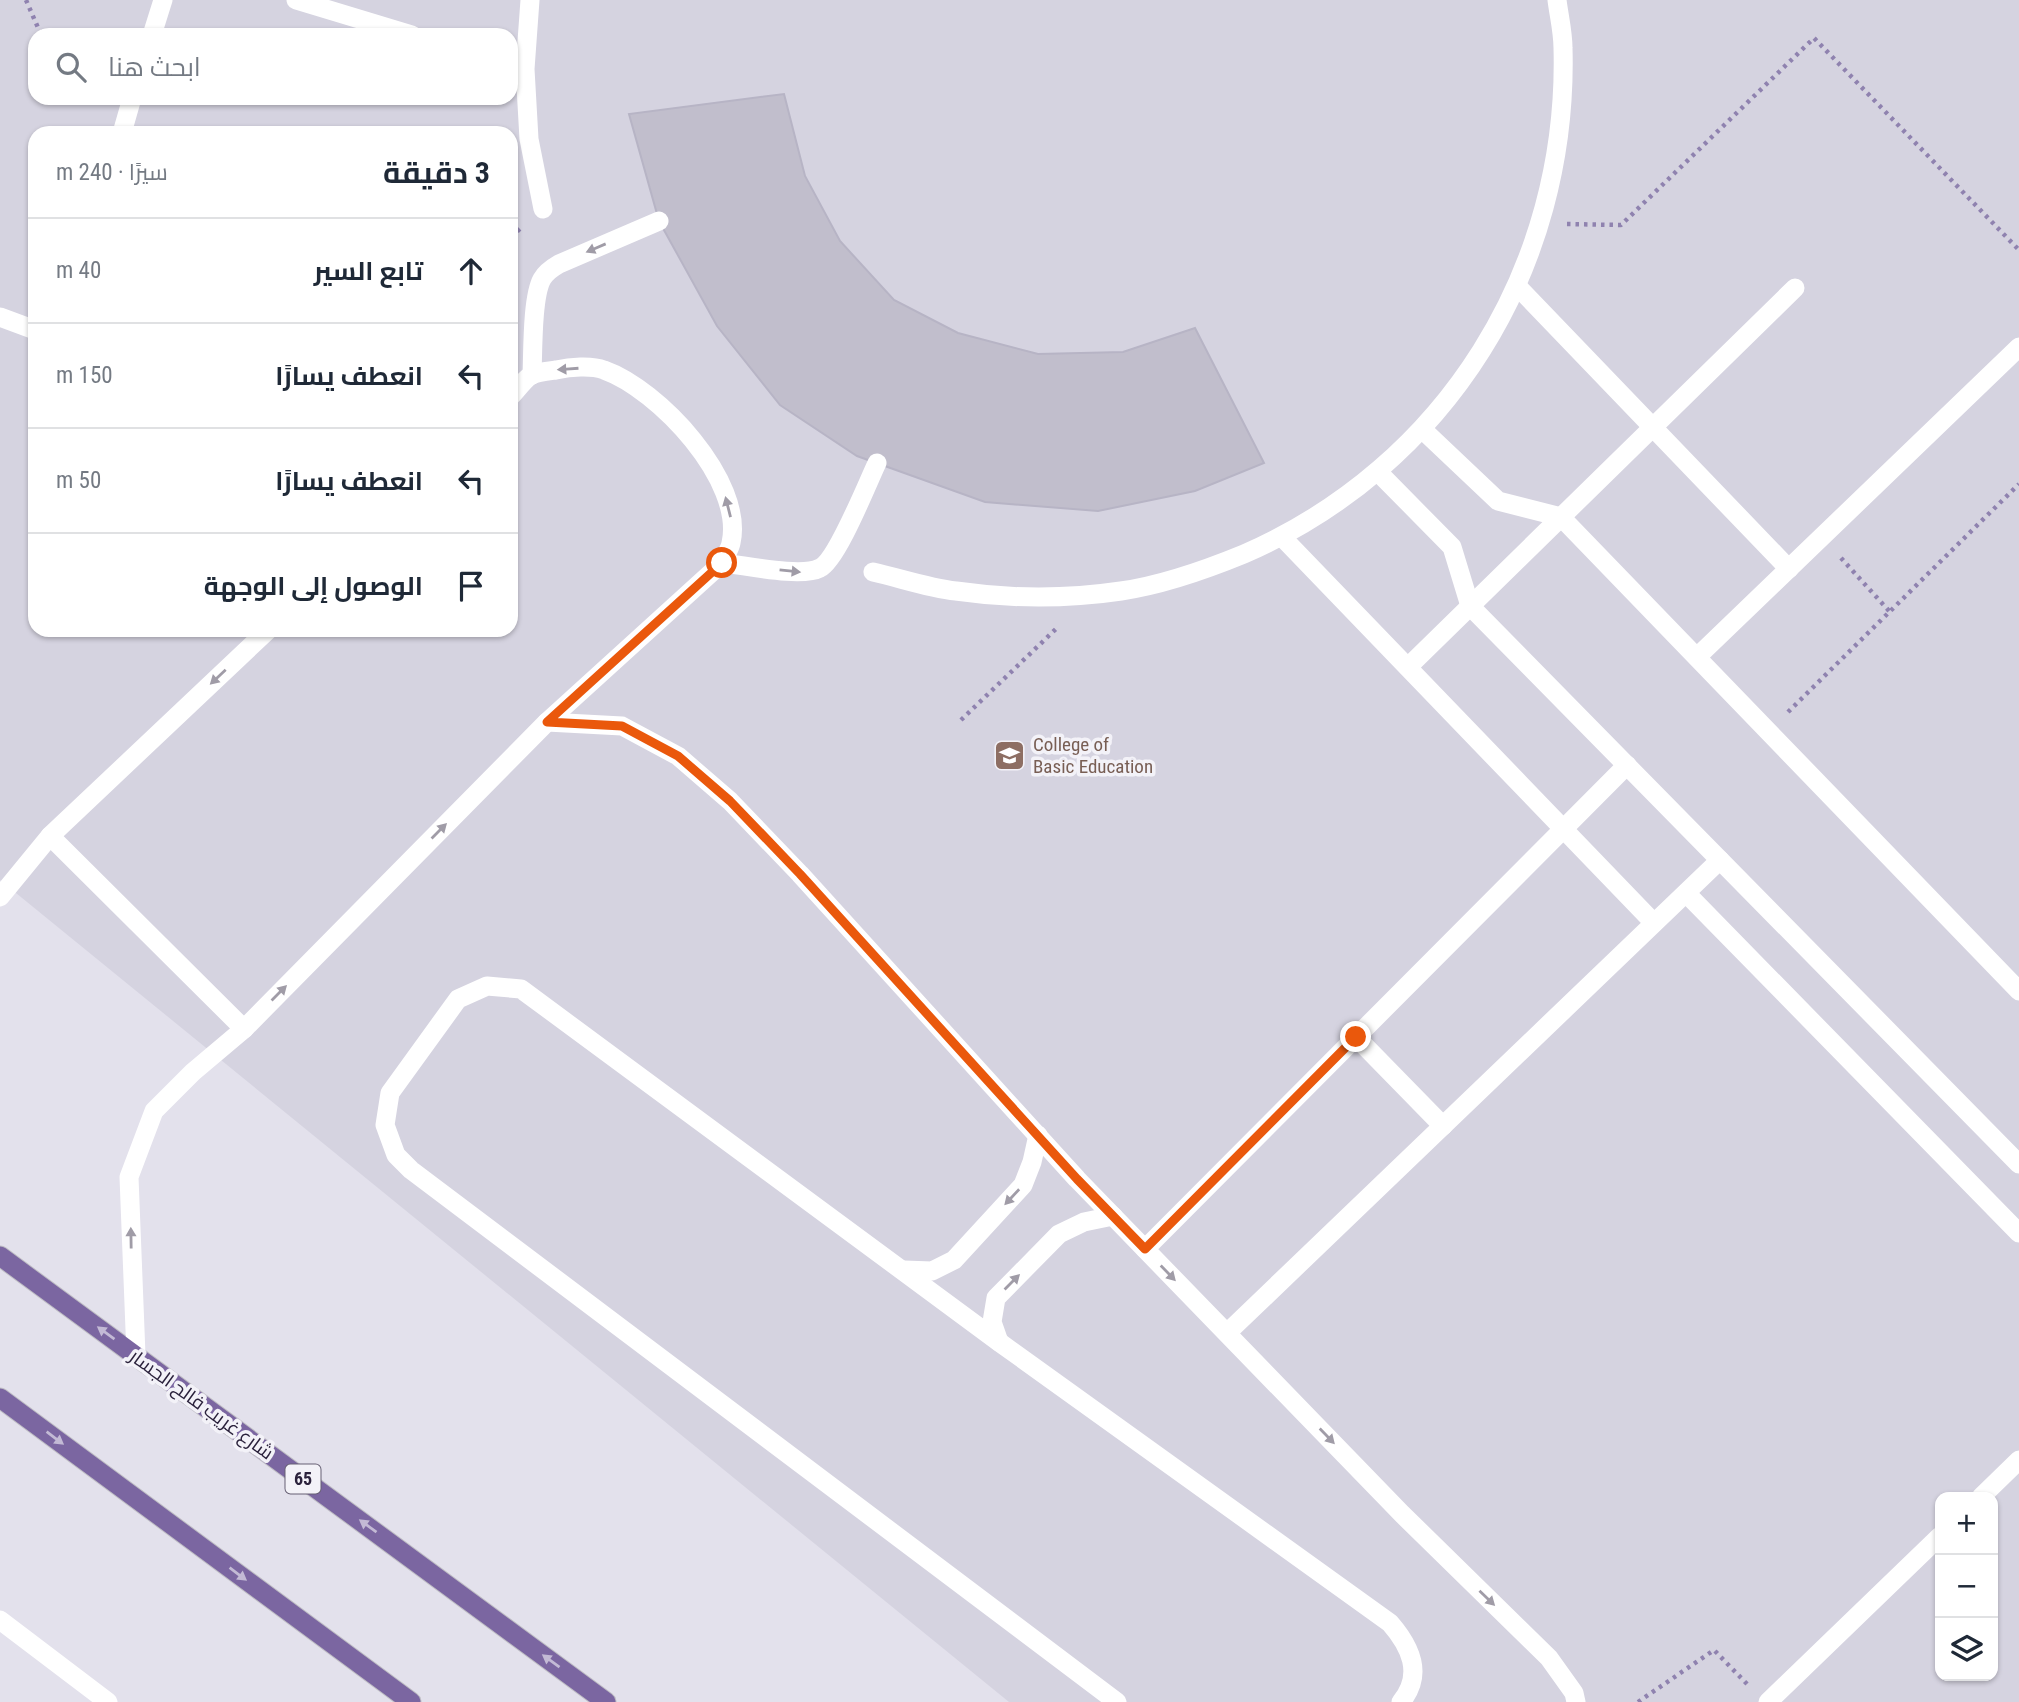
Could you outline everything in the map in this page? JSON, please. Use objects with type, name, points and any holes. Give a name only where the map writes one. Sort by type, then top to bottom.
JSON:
[{"type":"main road","name":"شارع غريب فالح الجسار","points":[[0,1256],[606,1702]]},
{"type":"main road","points":[[0,1398],[411,1702]]},
{"type":"street","points":[[154,28],[163,0]]},
{"type":"street","points":[[296,0],[389,28]]},
{"type":"street","points":[[530,0],[518,67],[542,209]]},
{"type":"street","points":[[873,572],[955,591],[1039,598],[1123,591],[1205,570],[1282,537],[1332,507],[1378,472],[1423,430],[1476,362],[1518,287],[1541,223],[1559,136],[1563,47],[1557,0]]},
{"type":"street","points":[[124,126],[130,105]]},
{"type":"street","points":[[531,375],[537,296],[541,280],[549,270],[659,221]]},
{"type":"street","points":[[1518,287],[1789,569]]},
{"type":"street","points":[[1408,667],[1795,288]]},
{"type":"street","points":[[0,317],[28,327]]},
{"type":"street","points":[[1697,657],[2019,347]]},
{"type":"street","points":[[136,1355],[130,1177],[154,1111],[193,1072],[244,1029],[547,722],[722,563],[731,542],[731,513],[718,475],[694,440],[663,408],[636,387],[603,369],[567,368],[531,375],[518,389]]},
{"type":"street","points":[[1423,430],[1498,501],[1561,517],[2019,991]]},
{"type":"street","points":[[722,563],[798,572],[819,569],[835,552],[877,463]]},
{"type":"street","points":[[1378,472],[1452,547],[1470,606],[2019,1164]]},
{"type":"street","points":[[1282,537],[1654,923]]},
{"type":"street","points":[[0,897],[50,836],[261,637]]},
{"type":"street","points":[[547,722],[622,726],[678,756],[730,801],[1113,1216],[1402,1514],[1549,1658],[1574,1693],[1576,1702]]},
{"type":"street","points":[[1145,1249],[1627,765]]},
{"type":"street","points":[[50,836],[244,1029]]},
{"type":"street","points":[[1227,1334],[1720,860]]},
{"type":"street","points":[[1686,893],[2019,1233]]},
{"type":"street","points":[[1118,1702],[411,1170],[396,1155],[385,1125],[390,1093],[458,999],[487,986],[521,989],[999,1342],[1390,1623],[1406,1641],[1413,1661],[1409,1692],[1401,1702]]},
{"type":"street","points":[[1356,1037],[1443,1126]]},
{"type":"street","points":[[904,1270],[932,1271],[954,1260],[1023,1185],[1038,1135]]},
{"type":"street","points":[[999,1342],[992,1322],[996,1298],[1059,1234],[1084,1222],[1113,1216]]},
{"type":"street","points":[[1986,1492],[2019,1461]]},
{"type":"street","points":[[1762,1698],[1935,1541]]},
{"type":"street","points":[[0,1620],[108,1702]]},
{"type":"path","points":[[26,0],[38,28]]},
{"type":"path","points":[[1541,223],[1621,225],[1814,38],[2019,250]]},
{"type":"path","points":[[1769,732],[2019,484]]},
{"type":"path","points":[[1821,537],[1890,611]]},
{"type":"path","points":[[961,720],[1093,593]]},
{"type":"path","points":[[1638,1702],[1714,1650],[1762,1698]]},
{"type":"shaded area","name":"College of Basic Education","points":[[0,0],[2019,0],[2019,1702],[1009,1702],[0,880]]},
{"type":"building","points":[[784,94],[805,176],[840,241],[894,300],[958,333],[1038,354],[1123,352],[1195,328],[1264,463],[1195,491],[1098,511],[985,502],[857,456],[780,405],[717,326],[659,221],[629,114]]},
{"type":"place","name":"College of Basic Education","points":[[1010,755]]},
{"type":"route","points":[[722,563],[547,722],[622,726],[678,756],[730,801],[800,874],[1077,1179],[1145,1249],[1356,1037]]}]
